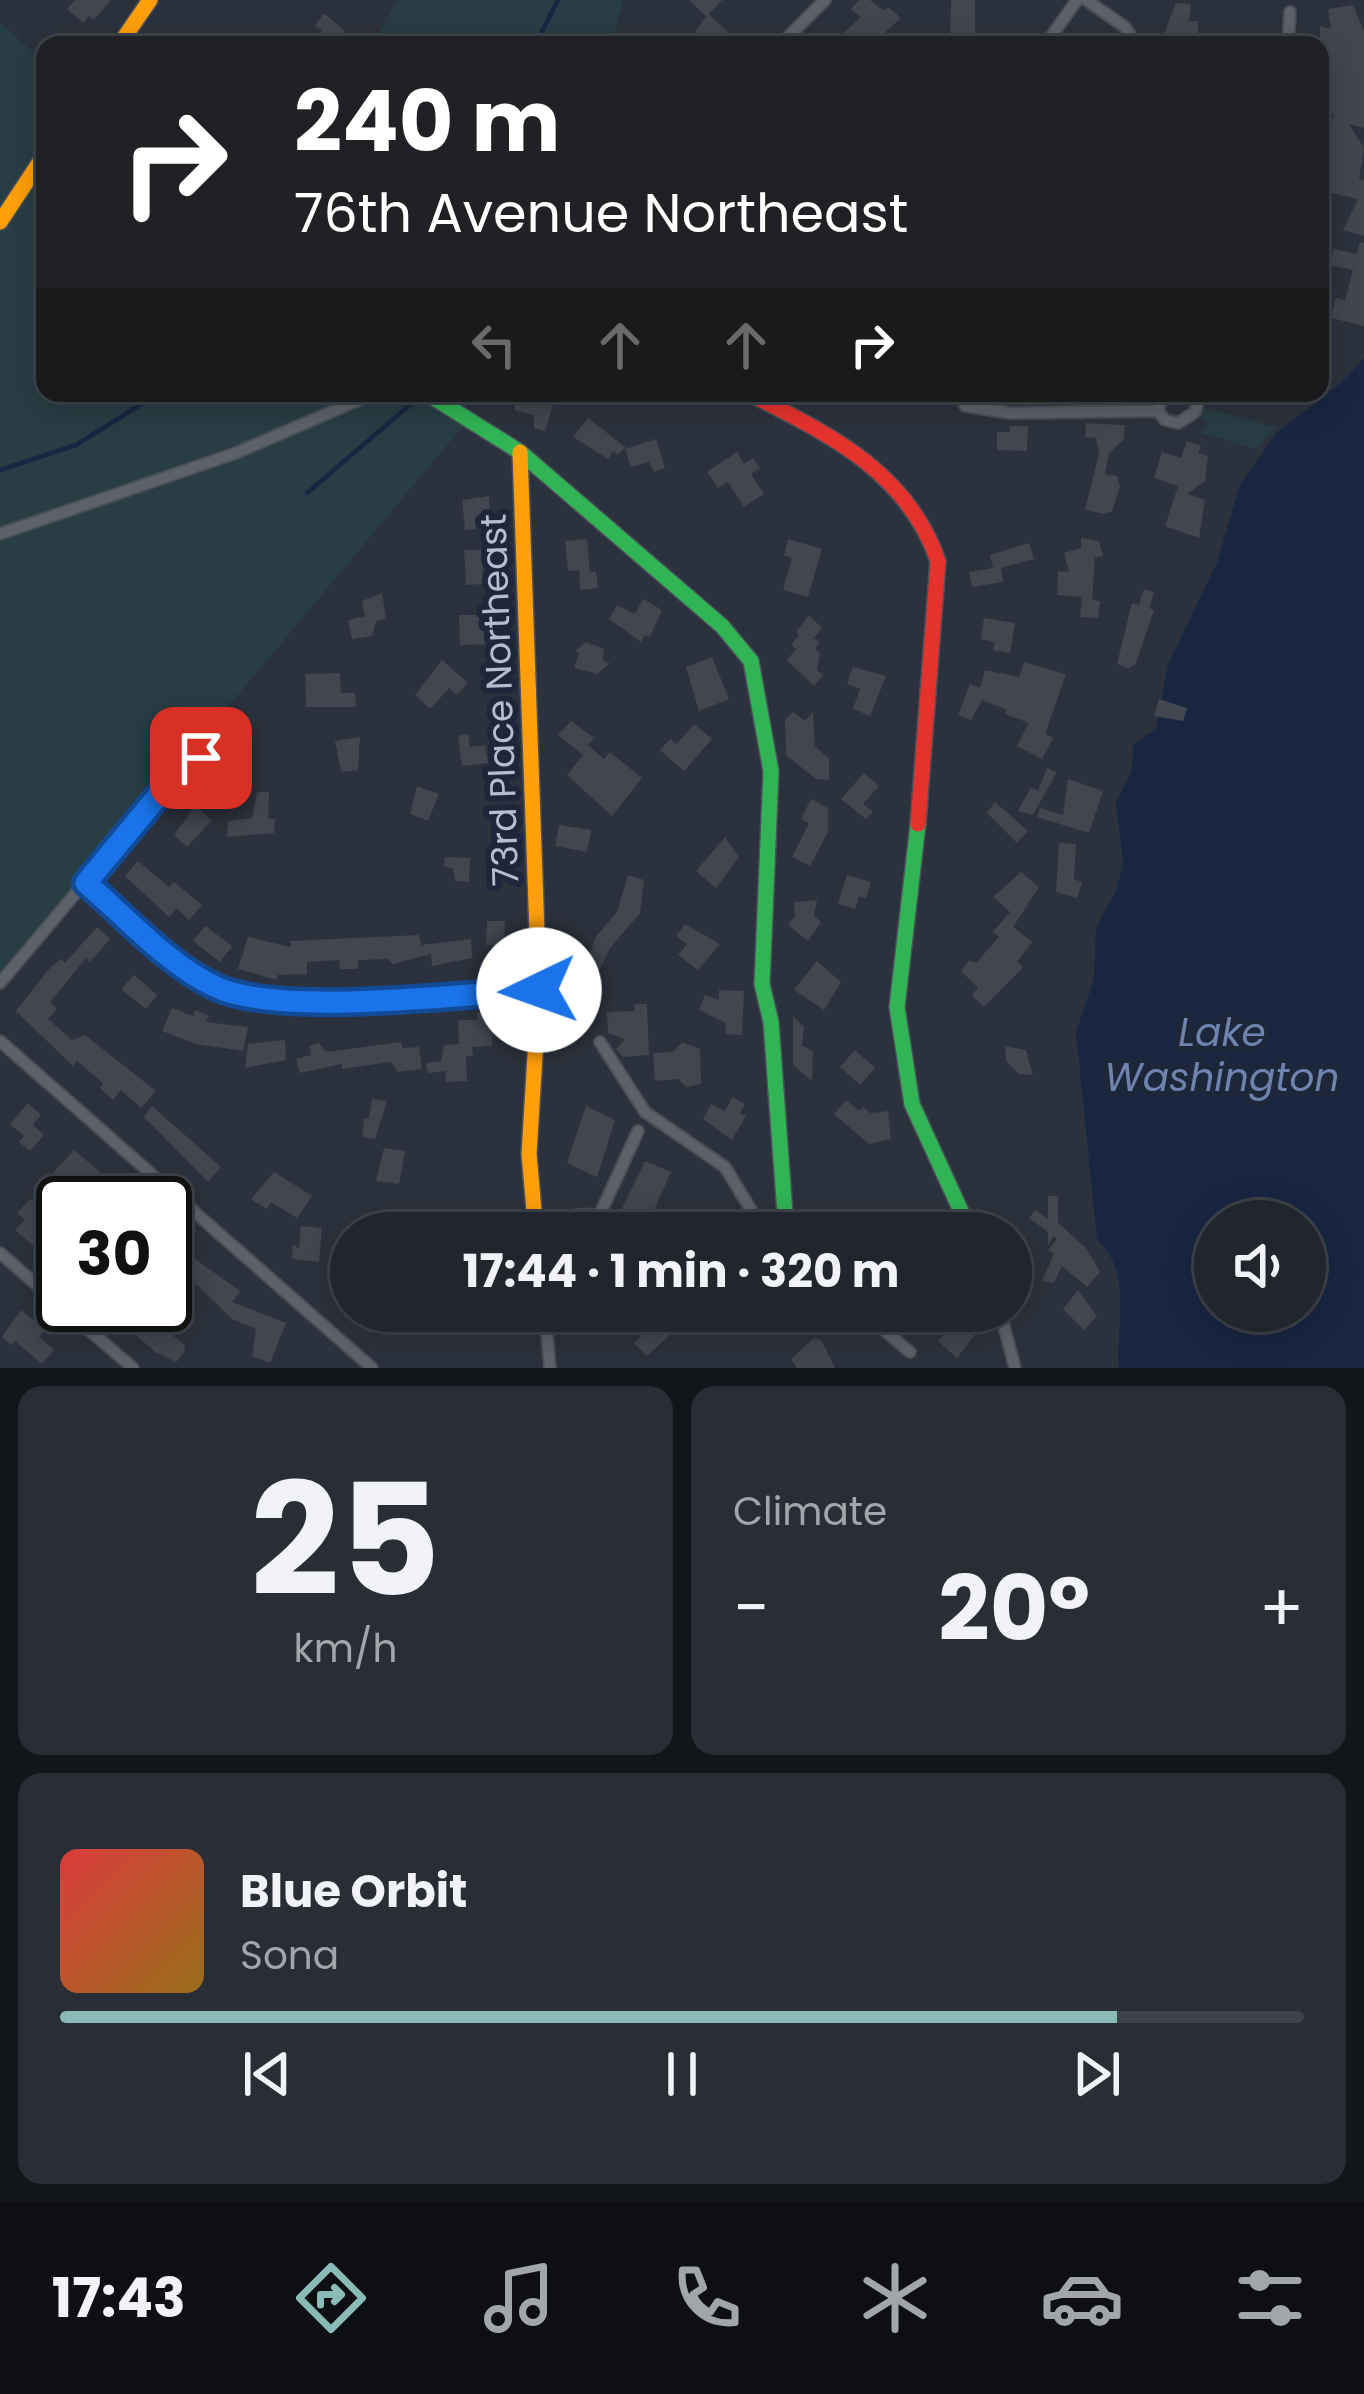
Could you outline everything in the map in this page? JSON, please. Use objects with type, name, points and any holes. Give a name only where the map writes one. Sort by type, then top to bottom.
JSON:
[{"type":"street","points":[[789,36],[825,0]]},
{"type":"street","points":[[1052,36],[1081,0],[1125,27],[1130,36]]},
{"type":"street","points":[[125,36],[148,1]]},
{"type":"street","points":[[1289,36],[1290,12]]},
{"type":"street","points":[[0,222],[36,168]]},
{"type":"street","points":[[0,534],[236,453],[354,402]]},
{"type":"street","points":[[440,402],[520,452],[742,644],[756,680],[771,771],[762,984],[771,1022],[787,1212]]},
{"type":"street","points":[[764,402],[876,466],[905,490],[933,537],[938,561],[923,777],[897,1007],[912,1104],[961,1212]]},
{"type":"street","points":[[1158,411],[1161,402]]},
{"type":"street","points":[[965,406],[1010,413],[1158,411],[1166,420],[1187,420],[1196,402]]},
{"type":"street","name":"73rd Place Northeast","points":[[520,452],[539,990],[529,1154],[534,1212]]},
{"type":"street","points":[[0,983],[177,773],[201,758]]},
{"type":"street","points":[[86,883],[199,978],[235,994],[293,1002],[539,990]]},
{"type":"street","points":[[0,1041],[373,1368]]},
{"type":"street","points":[[600,1042],[644,1112],[725,1167],[753,1212]]},
{"type":"street","points":[[601,1212],[638,1131]]},
{"type":"street","points":[[0,1253],[133,1368]]},
{"type":"street","points":[[547,1332],[550,1368]]},
{"type":"street","points":[[886,1332],[910,1352]]},
{"type":"street","points":[[1006,1332],[1015,1368]]},
{"type":"shaded area","points":[[397,0],[623,0],[613,36],[379,36]]},
{"type":"shaded area","points":[[0,22],[36,55],[36,402],[441,402],[469,419],[0,979]]},
{"type":"shaded area","points":[[1203,407],[1275,427],[1256,449],[1202,433],[1207,422],[1200,417]]},
{"type":"water","name":"Lake Washington","points":[[1364,358],[1364,1368],[1119,1368],[1119,1284],[1108,1253],[1097,1240],[1076,1032],[1094,979],[1096,928],[1116,891],[1123,863],[1116,803],[1131,772],[1134,744],[1156,729],[1168,664],[1217,563],[1240,485],[1276,433],[1316,402],[1329,402],[1329,392]]},
{"type":"building","points":[[75,0],[111,0],[94,20],[89,16],[83,23],[67,9]]},
{"type":"building","points":[[689,0],[722,0],[709,14],[730,34],[692,36],[706,16]]},
{"type":"building","points":[[859,0],[870,0],[901,18],[881,36],[841,36],[861,17],[851,9]]},
{"type":"building","points":[[951,0],[975,0],[975,36],[950,36]]},
{"type":"building","points":[[1176,3],[1191,4],[1189,21],[1198,21],[1200,36],[1164,34]]},
{"type":"building","points":[[1353,5],[1364,31],[1364,128],[1349,124],[1364,148],[1359,179],[1364,180],[1364,236],[1343,230],[1358,199],[1331,193],[1329,202],[1329,134],[1334,115],[1329,114],[1329,36],[1320,36],[1320,26],[1331,29],[1328,9]]},
{"type":"building","points":[[324,13],[345,31],[342,36],[319,36],[322,30],[315,26]]},
{"type":"building","points":[[1360,242],[1364,243],[1364,326],[1331,318],[1336,298],[1345,300],[1353,270],[1330,265],[1334,249],[1357,254]]},
{"type":"building","points":[[516,402],[554,402],[545,431],[534,428],[534,415],[514,410]]},
{"type":"building","points":[[588,418],[625,447],[618,455],[613,451],[608,459],[573,437]]},
{"type":"building","points":[[1086,423],[1125,425],[1124,439],[1109,453],[1105,474],[1117,476],[1120,486],[1112,511],[1104,514],[1085,510],[1099,453],[1096,438],[1085,437]]},
{"type":"building","points":[[1010,426],[1028,426],[1027,451],[997,450],[997,432],[1010,432]]},
{"type":"building","points":[[656,439],[665,468],[654,472],[649,462],[631,467],[625,449]]},
{"type":"building","points":[[1187,441],[1201,446],[1198,453],[1208,456],[1205,481],[1187,494],[1205,500],[1199,538],[1165,526],[1178,486],[1154,478],[1162,452],[1181,458]]},
{"type":"building","points":[[737,452],[744,464],[753,458],[760,468],[751,474],[764,494],[744,507],[728,482],[718,488],[707,472]]},
{"type":"building","points":[[489,496],[490,516],[483,516],[484,528],[465,530],[462,500]]},
{"type":"building","points":[[1081,538],[1099,541],[1103,556],[1095,558],[1092,600],[1100,601],[1098,618],[1080,617],[1082,597],[1057,595],[1058,571],[1069,572],[1064,553],[1081,548]]},
{"type":"building","points":[[587,539],[590,572],[596,572],[598,588],[580,590],[579,570],[568,571],[565,541]]},
{"type":"building","points":[[788,539],[822,549],[808,597],[783,590],[792,558],[784,556]]},
{"type":"building","points":[[1029,543],[1034,559],[1001,568],[1003,582],[972,587],[969,572],[993,568],[990,555]]},
{"type":"building","points":[[464,550],[484,550],[482,584],[466,585]]},
{"type":"building","points":[[1144,589],[1154,592],[1149,608],[1154,610],[1135,665],[1128,668],[1117,664],[1132,603],[1139,605]]},
{"type":"building","points":[[382,593],[386,619],[376,621],[372,636],[352,639],[348,620],[365,616],[362,601]]},
{"type":"building","points":[[643,599],[662,610],[650,637],[645,635],[641,642],[609,619],[617,605],[635,614]]},
{"type":"building","points":[[459,615],[478,615],[487,644],[460,645]]},
{"type":"building","points":[[809,615],[822,628],[814,638],[820,642],[815,649],[820,653],[817,670],[823,675],[814,686],[787,660],[796,649],[791,645],[799,635],[796,632]]},
{"type":"building","points":[[984,618],[1015,623],[1010,653],[993,650],[995,642],[981,639]]},
{"type":"building","points":[[586,642],[604,649],[603,661],[610,663],[597,674],[574,668],[579,653],[575,651]]},
{"type":"building","points":[[712,657],[729,699],[699,711],[686,667]]},
{"type":"building","points":[[442,660],[468,683],[457,695],[449,688],[430,709],[415,695]]},
{"type":"building","points":[[1024,662],[1066,674],[1045,734],[1053,738],[1042,759],[1017,746],[1029,723],[1005,714],[1007,710],[982,700],[971,720],[958,715],[970,684],[980,688],[985,670],[1019,677]]},
{"type":"building","points":[[853,667],[886,676],[870,716],[853,709],[860,689],[847,684]]},
{"type":"building","points":[[340,673],[341,693],[355,693],[356,707],[306,707],[305,674]]},
{"type":"building","points":[[1159,699],[1187,708],[1183,721],[1154,716]]},
{"type":"building","points":[[793,712],[805,721],[813,712],[815,746],[829,759],[829,780],[816,779],[786,755],[785,720]]},
{"type":"building","points":[[571,721],[594,738],[588,745],[604,759],[610,752],[642,778],[612,816],[567,775],[583,755],[558,735]]},
{"type":"building","points":[[694,724],[712,739],[684,771],[660,750],[670,739],[677,744]]},
{"type":"building","points":[[468,734],[470,747],[485,745],[488,763],[462,766],[458,736]]},
{"type":"building","points":[[360,737],[358,770],[341,772],[335,741]]},
{"type":"building","points":[[1047,768],[1057,772],[1033,815],[1018,811],[1031,787],[1038,791]]},
{"type":"building","points":[[864,773],[879,786],[863,804],[873,812],[866,819],[841,799]]},
{"type":"building","points":[[1068,779],[1103,791],[1089,833],[1037,817],[1040,808],[1063,815]]},
{"type":"building","points":[[417,786],[439,794],[428,821],[410,814]]},
{"type":"building","points":[[257,792],[269,792],[268,819],[275,819],[274,833],[227,837],[228,821],[252,818]]},
{"type":"building","points":[[811,799],[828,808],[828,832],[810,866],[792,857],[809,823],[801,819]]},
{"type":"building","points":[[995,802],[1028,831],[1017,843],[987,813]]},
{"type":"building","points":[[196,805],[211,821],[187,847],[174,835]]},
{"type":"building","points":[[559,825],[591,830],[587,852],[555,846]]},
{"type":"building","points":[[725,837],[739,857],[716,888],[696,871]]},
{"type":"building","points":[[1059,843],[1076,844],[1074,879],[1082,882],[1077,898],[1056,892]]},
{"type":"building","points":[[445,857],[470,858],[469,882],[455,881],[453,868],[444,867]]},
{"type":"building","points":[[138,861],[169,887],[174,882],[202,905],[189,920],[177,908],[169,917],[125,876]]},
{"type":"building","points":[[1021,872],[1039,887],[1013,927],[1032,942],[1017,962],[1023,967],[984,1007],[972,996],[978,988],[961,971],[969,961],[976,963],[999,937],[993,932],[1010,912],[993,897]]},
{"type":"building","points":[[628,875],[644,880],[640,913],[610,948],[598,973],[587,963],[595,938],[617,912]]},
{"type":"building","points":[[847,875],[871,882],[866,898],[859,896],[855,909],[838,904]]},
{"type":"building","points":[[817,900],[814,916],[821,922],[808,941],[788,925],[795,916],[794,902]]},
{"type":"building","points":[[487,921],[505,921],[504,946],[486,945]]},
{"type":"building","points":[[685,924],[720,944],[698,970],[678,955],[687,944],[676,936]]},
{"type":"building","points":[[205,926],[232,946],[220,962],[193,941]]},
{"type":"building","points":[[97,927],[110,939],[90,962],[86,958],[50,1002],[57,1009],[48,1019],[72,1040],[85,1035],[156,1091],[141,1108],[121,1090],[113,1100],[100,1088],[103,1083],[77,1061],[73,1066],[16,1011],[49,969],[61,959],[65,963]]},
{"type":"building","points":[[419,935],[421,945],[471,939],[472,958],[432,966],[431,954],[393,964],[388,959],[358,960],[358,969],[340,969],[339,960],[307,962],[307,974],[278,975],[277,980],[238,969],[248,937],[291,947],[290,941]]},
{"type":"building","points":[[817,961],[841,982],[824,1010],[794,990]]},
{"type":"building","points":[[134,975],[157,995],[146,1009],[121,989]]},
{"type":"building","points":[[719,990],[744,991],[742,1035],[725,1034],[726,1023],[699,1010],[705,995],[719,1000]]},
{"type":"building","points":[[634,1004],[647,1004],[649,1055],[623,1057],[616,1049],[625,1039],[608,1033],[607,1012],[635,1011]]},
{"type":"building","points":[[172,1008],[193,1016],[195,1010],[209,1016],[206,1022],[248,1027],[243,1051],[196,1044],[162,1031]]},
{"type":"building","points":[[477,1012],[491,1012],[491,1019],[500,1019],[500,1035],[492,1035],[492,1046],[472,1047],[473,1056],[466,1056],[467,1081],[446,1082],[445,1071],[428,1073],[426,1063],[441,1061],[444,1045],[459,1044],[458,1020],[477,1020]]},
{"type":"building","points":[[793,1016],[804,1027],[802,1046],[813,1051],[812,1081],[793,1065]]},
{"type":"building","points":[[285,1040],[286,1060],[245,1068],[248,1044]]},
{"type":"building","points":[[401,1042],[403,1048],[419,1047],[422,1069],[398,1072],[391,1062],[342,1069],[342,1064],[300,1073],[296,1059],[311,1055],[309,1046],[319,1043],[326,1052]]},
{"type":"building","points":[[682,1042],[700,1049],[701,1084],[686,1087],[678,1079],[655,1081],[653,1053],[673,1052]]},
{"type":"building","points":[[1005,1046],[1026,1050],[1033,1075],[1019,1074],[1006,1061]]},
{"type":"building","points":[[855,1050],[875,1068],[860,1085],[840,1067]]},
{"type":"building","points":[[733,1097],[745,1104],[740,1113],[746,1116],[732,1140],[703,1119],[711,1104],[725,1111]]},
{"type":"building","points":[[372,1099],[387,1101],[375,1139],[362,1137],[364,1118],[376,1119],[369,1118]]},
{"type":"building","points":[[846,1100],[859,1111],[863,1107],[870,1113],[888,1111],[891,1139],[869,1144],[834,1114]]},
{"type":"building","points":[[28,1103],[41,1115],[33,1125],[44,1135],[30,1151],[19,1142],[24,1136],[10,1124]]},
{"type":"building","points":[[152,1106],[221,1167],[208,1182],[144,1117]]},
{"type":"building","points":[[586,1106],[615,1120],[597,1177],[567,1163]]},
{"type":"building","points":[[384,1148],[405,1151],[399,1184],[376,1181]]},
{"type":"building","points":[[74,1150],[100,1172],[96,1176],[53,1173]]},
{"type":"building","points":[[645,1161],[671,1172],[653,1212],[620,1212]]},
{"type":"building","points":[[274,1172],[312,1196],[297,1218],[271,1202],[267,1209],[251,1199]]},
{"type":"building","points":[[1048,1196],[1058,1196],[1058,1223],[1086,1248],[1100,1272],[1087,1287],[1062,1266],[1054,1283],[1042,1281],[1054,1254],[1048,1250],[1057,1239],[1053,1236],[1048,1246],[1048,1232],[1032,1220],[1032,1214],[1035,1210],[1048,1219]]},
{"type":"building","points":[[30,1199],[36,1203],[36,1248],[15,1230],[25,1220],[17,1213]]},
{"type":"building","points":[[301,1226],[322,1228],[319,1262],[292,1259],[293,1244],[299,1249]]},
{"type":"building","points":[[192,1257],[240,1291],[232,1302],[286,1323],[270,1363],[252,1356],[256,1329],[232,1319],[192,1280]]},
{"type":"building","points":[[1078,1290],[1097,1316],[1084,1330],[1063,1309]]},
{"type":"building","points":[[21,1310],[36,1322],[36,1332],[43,1332],[39,1337],[54,1350],[42,1364],[15,1341],[11,1345],[2,1337]]},
{"type":"building","points":[[132,1332],[168,1332],[185,1345],[176,1362],[155,1352]]},
{"type":"building","points":[[645,1332],[673,1332],[647,1356],[634,1343]]},
{"type":"building","points":[[946,1332],[977,1332],[957,1358],[938,1341]]},
{"type":"building","points":[[814,1338],[822,1341],[835,1368],[797,1368],[791,1359]]},
{"type":"waterway","points":[[540,36],[558,0]]},
{"type":"waterway","points":[[0,470],[76,445],[145,402]]},
{"type":"waterway","points":[[307,493],[412,403]]},
{"type":"traffic: fast","points":[[440,402],[520,452],[722,626],[751,661],[771,771],[762,984],[771,1022],[785,1212]]},
{"type":"traffic: fast","points":[[918,824],[897,1007],[912,1104],[961,1212]]},
{"type":"traffic: slow","points":[[125,36],[150,0]]},
{"type":"traffic: slow","points":[[0,222],[36,168]]},
{"type":"traffic: slow","points":[[520,452],[539,990],[529,1154],[534,1212]]},
{"type":"traffic: jam","points":[[765,402],[835,440],[885,479],[924,530],[938,561],[918,824]]},
{"type":"route","points":[[201,758],[177,773],[86,883],[199,978],[257,1000],[293,1002],[539,990]]}]
